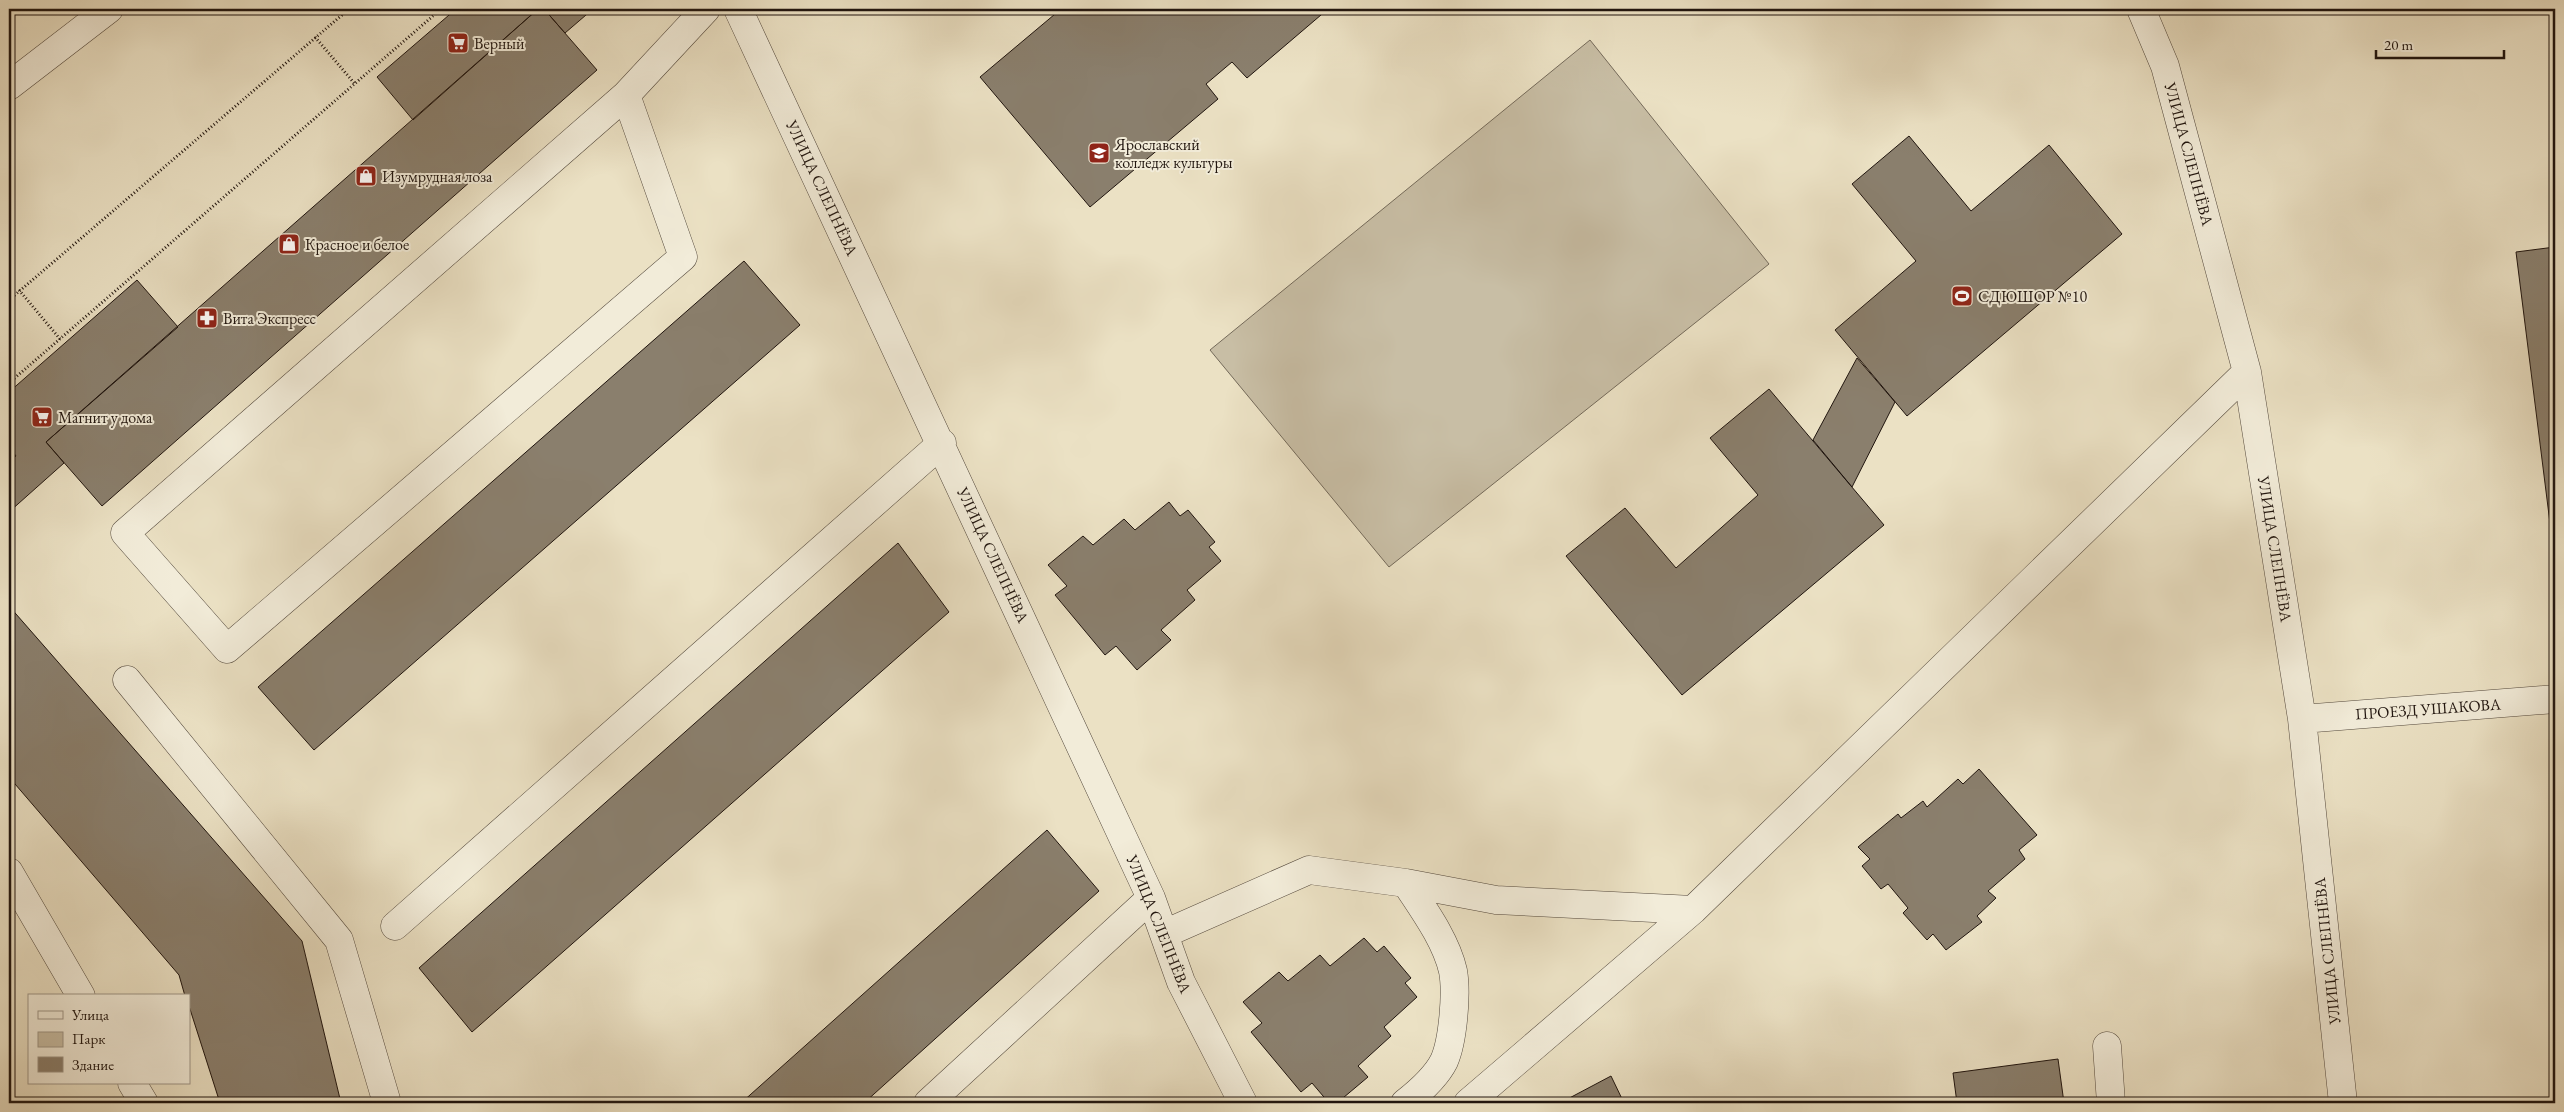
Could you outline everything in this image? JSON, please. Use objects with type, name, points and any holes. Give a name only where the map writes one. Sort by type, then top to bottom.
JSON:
[{"type":"street","points":[[9,86],[109,9]]},
{"type":"street","points":[[626,95],[683,257],[227,649],[125,533],[626,95],[706,9]]},
{"type":"street","name":"УЛИЦА СЛЕПНЁВА","points":[[738,9],[942,443],[1151,898],[1181,982],[1244,1102]]},
{"type":"street","name":"УЛИЦА СЛЕПНЁВА","points":[[2141,9],[2165,66],[2247,372],[2302,719],[2344,1103]]},
{"type":"street","points":[[1468,1103],[1693,910],[2247,372]]},
{"type":"street","points":[[396,926],[942,443]]},
{"type":"street","points":[[127,680],[339,940],[387,1103]]},
{"type":"street","name":"ПРОЕЗД УШАКОВА","points":[[2302,719],[2555,699]]},
{"type":"street","points":[[1164,934],[1309,870],[1406,884],[1496,900],[1693,910]]},
{"type":"street","points":[[9,872],[80,994]]},
{"type":"street","points":[[1405,1103],[1420,1091],[1444,1061],[1454,1015],[1453,970],[1433,924],[1406,884]]},
{"type":"street","points":[[928,1103],[1151,898]]},
{"type":"street","points":[[2106,1046],[2111,1103]]},
{"type":"street","points":[[133,1084],[144,1103]]},
{"type":"path","points":[[9,300],[349,9]]},
{"type":"path","points":[[9,383],[441,9]]},
{"type":"path","points":[[315,37],[355,84]]},
{"type":"path","points":[[19,290],[60,339]]},
{"type":"green space","points":[[1590,40],[1769,264],[1389,567],[1210,350]]},
{"type":"building","name":"Верный","points":[[456,9],[538,9],[413,120],[377,77]]},
{"type":"building","points":[[538,9],[544,9],[597,70],[102,506],[46,442]]},
{"type":"building","name":"Верный","points":[[544,9],[593,9],[565,33]]},
{"type":"building","name":"Ярославский колледж культуры","points":[[1061,9],[1328,9],[1247,78],[1232,62],[1206,84],[1218,99],[1090,207],[980,77]]},
{"type":"building","name":"СДЮШОР №10","points":[[1909,136],[1971,211],[2049,145],[2122,234],[1907,416],[1835,330],[1916,261],[1852,184]]},
{"type":"building","points":[[2555,247],[2555,563],[2516,252]]},
{"type":"building","points":[[744,261],[800,325],[314,750],[258,687]]},
{"type":"building","name":"Магнит у дома","points":[[137,280],[178,327],[46,442],[64,463],[9,512],[9,462],[16,456],[9,447],[9,392]]},
{"type":"building","points":[[1857,358],[1895,402],[1852,487],[1813,440]]},
{"type":"building","points":[[1769,389],[1884,525],[1682,695],[1566,556],[1625,508],[1676,568],[1758,495],[1710,438]]},
{"type":"building","points":[[1169,502],[1180,516],[1188,510],[1215,542],[1209,547],[1221,561],[1187,590],[1195,600],[1161,630],[1171,640],[1137,670],[1116,646],[1105,655],[1055,595],[1067,586],[1048,565],[1083,536],[1093,545],[1124,519],[1135,530]]},
{"type":"building","points":[[898,543],[949,612],[472,1032],[419,968]]},
{"type":"building","points":[[9,606],[302,941],[341,1103],[220,1103],[190,1009],[190,994],[184,994],[179,975],[9,777]]},
{"type":"building","points":[[1979,769],[2037,835],[2019,850],[2025,859],[1988,891],[1996,898],[1977,916],[1982,922],[1946,950],[1933,934],[1927,940],[1903,913],[1908,908],[1888,884],[1881,889],[1862,866],[1870,859],[1858,847],[1898,814],[1901,818],[1923,801],[1927,807],[1958,779],[1963,784]]},
{"type":"building","points":[[1047,830],[1099,891],[864,1103],[741,1103]]},
{"type":"building","points":[[1364,938],[1377,952],[1384,946],[1411,978],[1405,983],[1417,997],[1384,1027],[1391,1036],[1358,1066],[1368,1077],[1337,1103],[1329,1103],[1312,1083],[1301,1092],[1251,1032],[1262,1023],[1243,1002],[1279,972],[1288,981],[1320,955],[1330,966]]},
{"type":"building","points":[[2058,1059],[2064,1103],[1957,1103],[1953,1073]]},
{"type":"building","points":[[1611,1076],[1624,1103],[1560,1103]]},
{"type":"place","name":"Верный","points":[[458,43]]},
{"type":"place","name":"Ярославский колледж культуры","points":[[1099,153]]},
{"type":"place","name":"Изумрудная лоза","points":[[366,176]]},
{"type":"place","name":"Красное и белое","points":[[289,244]]},
{"type":"place","name":"СДЮШОР №10","points":[[1962,296]]},
{"type":"place","name":"Вита Экспресс","points":[[207,318]]},
{"type":"place","name":"Магнит у дома","points":[[42,417]]}]
